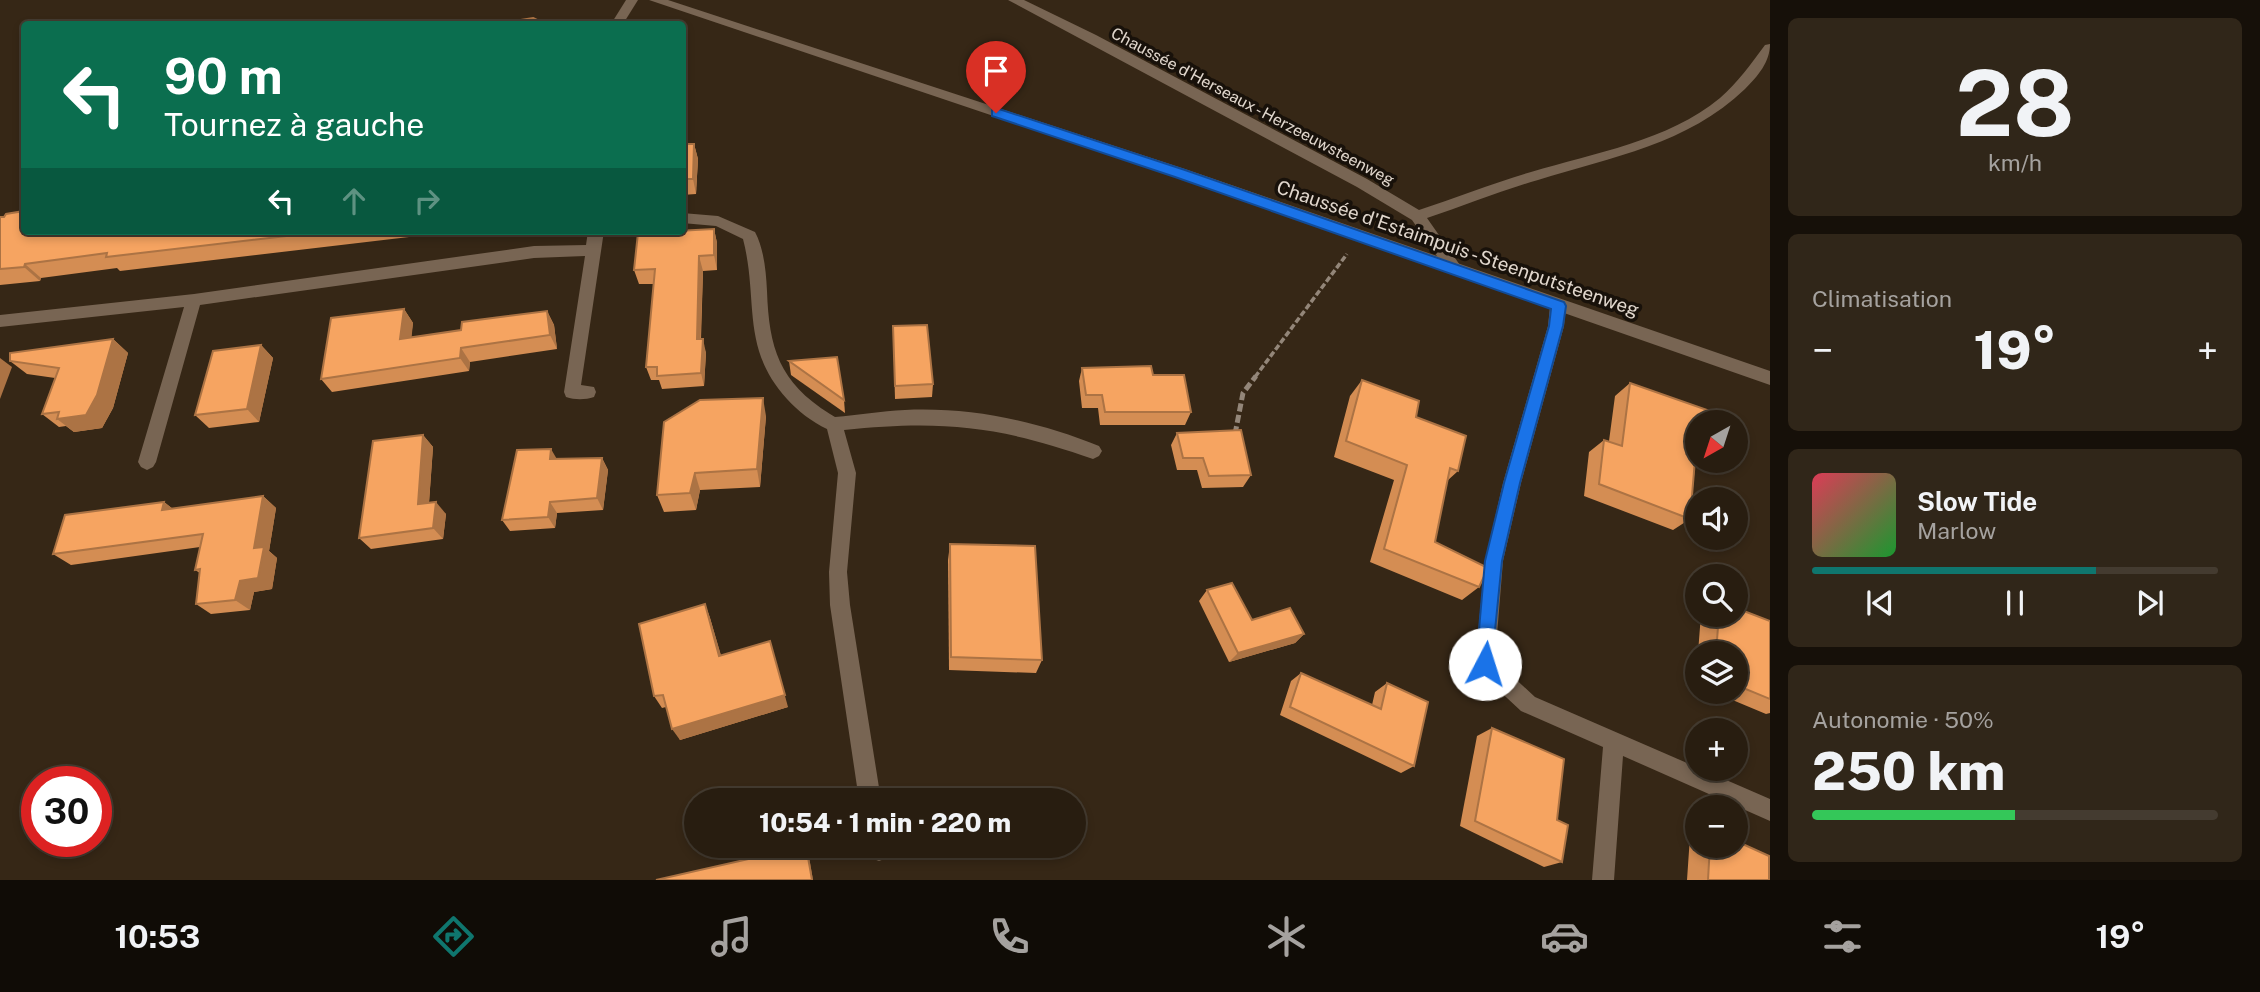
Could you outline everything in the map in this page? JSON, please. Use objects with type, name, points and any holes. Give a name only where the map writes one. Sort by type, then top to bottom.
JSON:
[{"type":"street","points":[[619,21],[632,0]]},
{"type":"street","name":"Chaussée d'Estaimpuis - Steenputsteenweg","points":[[654,0],[1360,236],[1770,378]]},
{"type":"street","name":"Chaussée d'Herseaux - Herzeeuwsteenweg","points":[[1014,0],[1091,38],[1362,183],[1417,216],[1454,268]]},
{"type":"street","points":[[1417,216],[1533,176],[1645,145],[1694,123],[1730,95],[1761,63],[1770,48]]},
{"type":"street","points":[[686,218],[718,221],[750,236],[758,259],[757,296],[764,352],[788,390],[824,421],[834,424],[913,417],[971,419],[1056,435],[1093,451]]},
{"type":"street","points":[[588,392],[572,392],[596,235]]},
{"type":"street","points":[[0,321],[194,300],[534,252],[594,250]]},
{"type":"street","points":[[147,462],[194,300]]},
{"type":"street","points":[[1558,306],[1556,326],[1512,483],[1494,561],[1485,664],[1528,704],[1770,810]]},
{"type":"street","points":[[834,424],[847,473],[838,572],[841,605],[868,788]]},
{"type":"street","points":[[1603,880],[1614,743]]},
{"type":"path","points":[[1235,435],[1243,393],[1360,236]]},
{"type":"building","points":[[533,18],[539,21],[520,21]]},
{"type":"building","points":[[686,144],[694,144],[693,179],[686,179]]},
{"type":"building","points":[[21,212],[21,235],[296,235],[106,257],[107,253],[0,269],[0,217]]},
{"type":"building","points":[[714,229],[714,255],[699,256],[697,339],[703,339],[701,373],[657,376],[657,367],[646,367],[655,269],[634,270],[638,235],[686,235],[686,230]]},
{"type":"building","points":[[404,309],[400,339],[461,330],[462,322],[547,311],[550,335],[461,348],[460,358],[321,379],[331,318]]},
{"type":"building","points":[[927,325],[933,384],[895,386],[893,326]]},
{"type":"building","points":[[113,339],[97,395],[86,415],[57,419],[59,412],[42,414],[59,368],[10,361],[10,353]]},
{"type":"building","points":[[261,345],[247,409],[195,415],[213,351]]},
{"type":"building","points":[[837,357],[844,400],[789,361]]},
{"type":"building","points":[[1151,366],[1153,375],[1184,375],[1191,412],[1105,412],[1102,395],[1086,395],[1082,368]]},
{"type":"building","points":[[1362,380],[1419,401],[1416,417],[1466,436],[1458,471],[1450,468],[1435,542],[1488,568],[1479,587],[1384,549],[1407,465],[1346,441]]},
{"type":"building","points":[[1630,383],[1707,410],[1685,410],[1685,473],[1694,473],[1693,487],[1685,487],[1685,517],[1599,484],[1604,440],[1622,446]]},
{"type":"building","points":[[763,398],[757,469],[695,473],[690,493],[657,495],[664,422],[700,400]]},
{"type":"building","points":[[1241,430],[1251,475],[1209,476],[1203,458],[1183,458],[1177,433]]},
{"type":"building","points":[[423,435],[418,504],[436,502],[433,528],[359,538],[373,441]]},
{"type":"building","points":[[551,449],[550,459],[602,458],[597,498],[550,502],[548,517],[502,520],[517,450]]},
{"type":"building","points":[[263,496],[254,548],[264,547],[258,578],[240,581],[235,600],[196,604],[200,569],[195,570],[203,534],[53,554],[65,515],[164,502],[162,510]]},
{"type":"building","points":[[950,544],[1035,546],[1042,660],[951,657]]},
{"type":"building","points":[[1232,583],[1252,620],[1290,608],[1304,634],[1238,653],[1207,590]]},
{"type":"building","points":[[705,604],[719,656],[770,641],[785,695],[672,729],[663,695],[654,696],[639,624]]},
{"type":"building","points":[[1748,613],[1770,621],[1770,699],[1748,690],[1748,641],[1717,641],[1718,627],[1748,627]]},
{"type":"building","points":[[1301,673],[1381,709],[1387,683],[1428,702],[1414,766],[1290,707]]},
{"type":"building","points":[[1492,728],[1564,759],[1557,820],[1568,825],[1562,862],[1475,821]]},
{"type":"building","points":[[1748,846],[1769,856],[1769,880],[1708,880],[1709,858],[1748,858]]},
{"type":"building","points":[[753,858],[808,858],[812,880],[656,880]]},
{"type":"route","points":[[996,113],[1180,173],[1558,306],[1556,326],[1512,483],[1494,561],[1485,664]]}]
